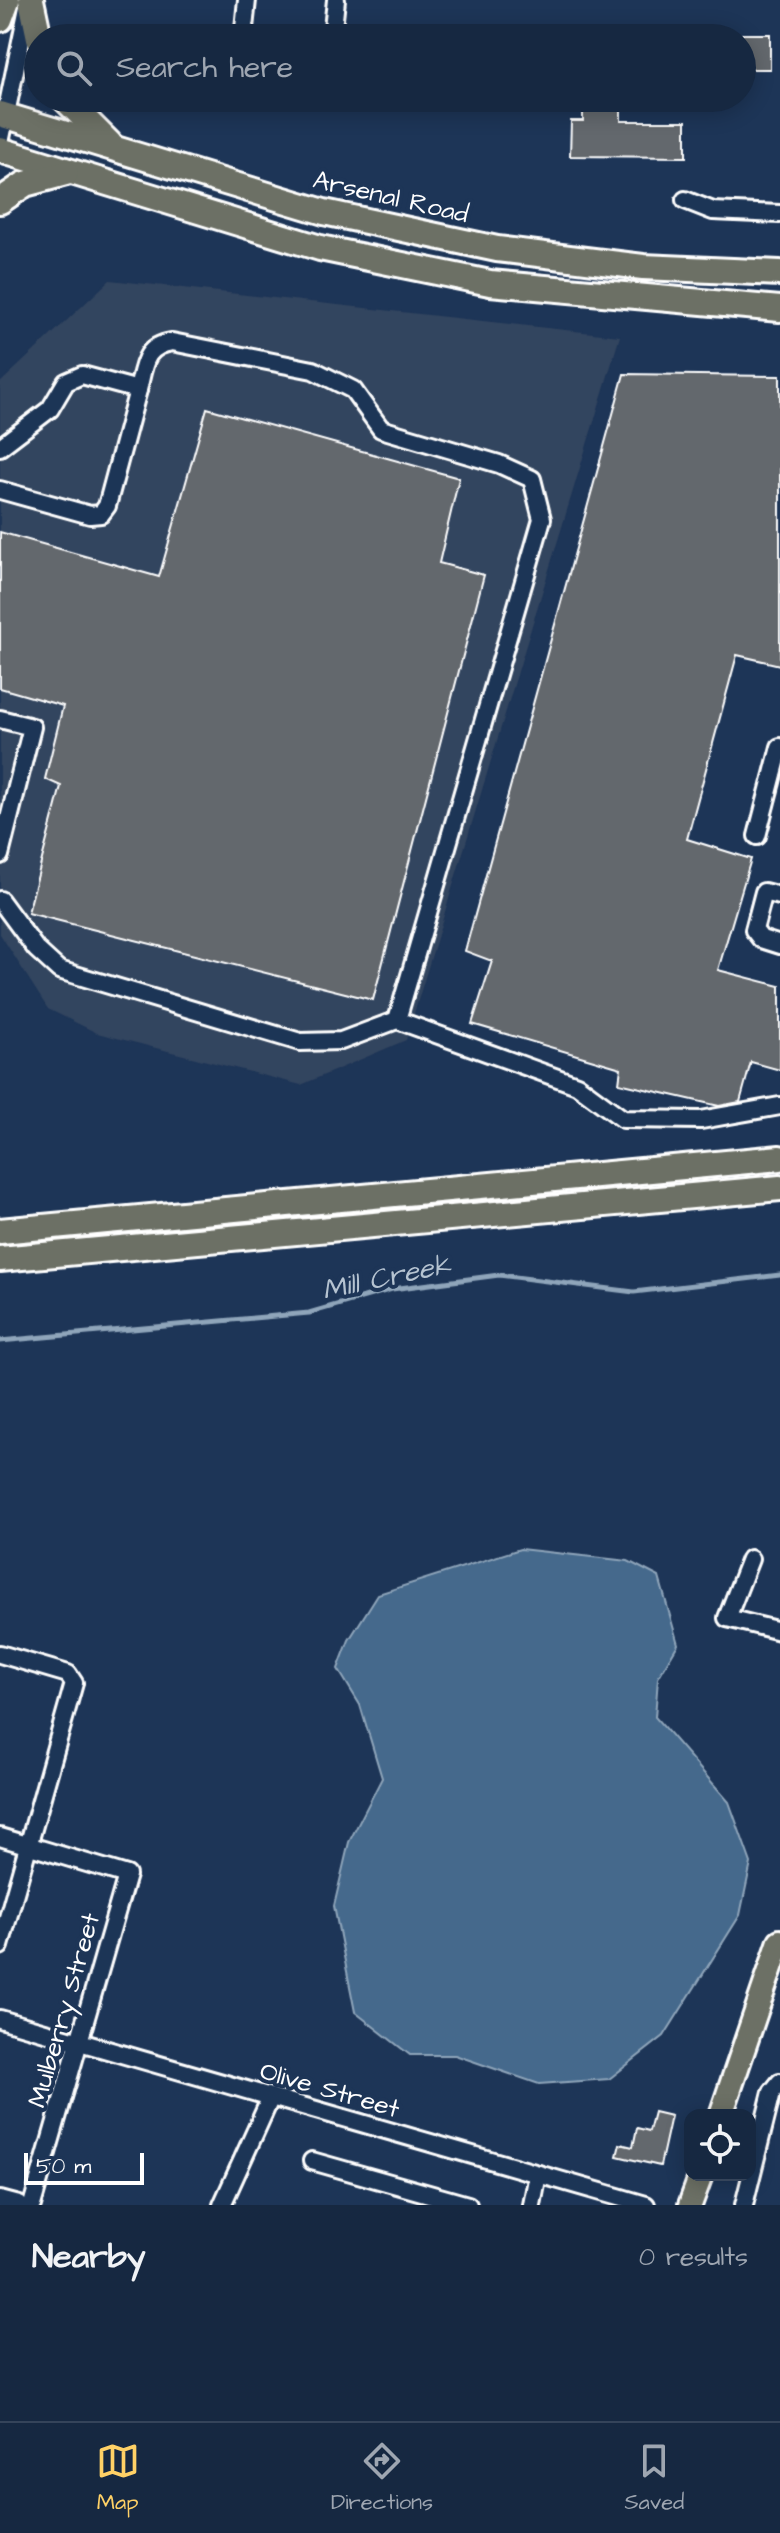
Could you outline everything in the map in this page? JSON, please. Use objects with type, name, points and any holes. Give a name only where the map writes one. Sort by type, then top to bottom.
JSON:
[{"type":"highway","points":[[0,19],[7,0]]},
{"type":"highway","points":[[30,0],[36,24]]},
{"type":"highway","points":[[78,112],[111,145]]},
{"type":"highway","name":"Arsenal Road","points":[[4,115],[324,212],[497,249],[643,267],[780,273]]},
{"type":"highway","points":[[0,150],[66,173],[320,248],[490,283],[780,309]]},
{"type":"highway","points":[[0,201],[25,184],[66,173]]},
{"type":"highway","points":[[0,1231],[780,1158]]},
{"type":"highway","points":[[0,1259],[780,1188]]},
{"type":"main road","points":[[723,2109],[780,1941]]},
{"type":"main road","points":[[690,2205],[699,2181]]},
{"type":"street","points":[[25,24],[30,0]]},
{"type":"street","points":[[244,24],[247,0]]},
{"type":"street","points":[[333,24],[336,0]]},
{"type":"street","points":[[0,143],[24,27]]},
{"type":"street","points":[[685,200],[713,211],[780,214]]},
{"type":"street","points":[[0,490],[90,515],[101,514],[107,506],[147,353],[157,344],[172,342],[313,370],[353,390],[381,429],[499,464],[532,479],[542,519],[397,1020]]},
{"type":"street","points":[[0,447],[50,409],[66,382],[82,375],[138,390]]},
{"type":"street","points":[[0,719],[32,727],[0,855]]},
{"type":"street","points":[[757,836],[780,747]]},
{"type":"street","points":[[780,896],[764,892],[754,930],[761,939],[780,945]]},
{"type":"street","points":[[0,900],[36,949],[59,970],[300,1042],[341,1041],[397,1020],[577,1085],[623,1119],[701,1120],[780,1106]]},
{"type":"street","points":[[750,1559],[727,1618],[780,1631]]},
{"type":"street","points":[[0,1654],[68,1674],[74,1683],[0,1946]]},
{"type":"street","points":[[0,1837],[29,1846]]},
{"type":"street","name":"Mulberry Street","points":[[29,1846],[127,1875],[32,2205]]},
{"type":"street","name":"Olive Street","points":[[0,2019],[646,2205]]},
{"type":"street","points":[[744,2205],[772,2092],[780,2082]]},
{"type":"street","points":[[222,2205],[271,2097]]},
{"type":"street","points":[[312,2161],[468,2205]]},
{"type":"street","points":[[532,2205],[538,2174]]},
{"type":"street","points":[[0,2200],[19,2205]]},
{"type":"shaded area","points":[[110,280],[620,336],[406,1040],[301,1085],[97,1033],[48,1009],[0,934],[0,383]]},
{"type":"shaded area","points":[[520,1549],[628,1561],[659,1577],[678,1644],[658,1678],[655,1717],[729,1802],[751,1863],[740,1915],[664,2036],[609,2079],[539,2084],[455,2055],[410,2055],[355,2012],[334,1906],[349,1842],[382,1778],[360,1705],[338,1669],[349,1640],[378,1594]]},
{"type":"building","points":[[756,34],[770,34],[770,69],[756,69]]},
{"type":"building","points":[[583,112],[621,112],[621,121],[686,121],[686,157],[570,156],[571,121],[583,121]]},
{"type":"building","points":[[624,374],[780,376],[780,665],[737,655],[687,839],[751,859],[718,970],[780,986],[780,1070],[751,1062],[740,1102],[719,1106],[619,1083],[621,1068],[472,1024],[492,961],[465,951]]},
{"type":"building","points":[[207,408],[459,478],[439,563],[484,575],[373,1000],[28,913],[61,786],[45,779],[63,706],[0,688],[0,532],[159,577]]},
{"type":"building","points":[[654,2112],[671,2116],[660,2166],[617,2156],[620,2144],[633,2147],[637,2128],[649,2131]]},
{"type":"waterway","name":"Mill Creek","points":[[0,1341],[309,1313],[392,1289],[499,1275],[634,1292],[780,1275]]}]
